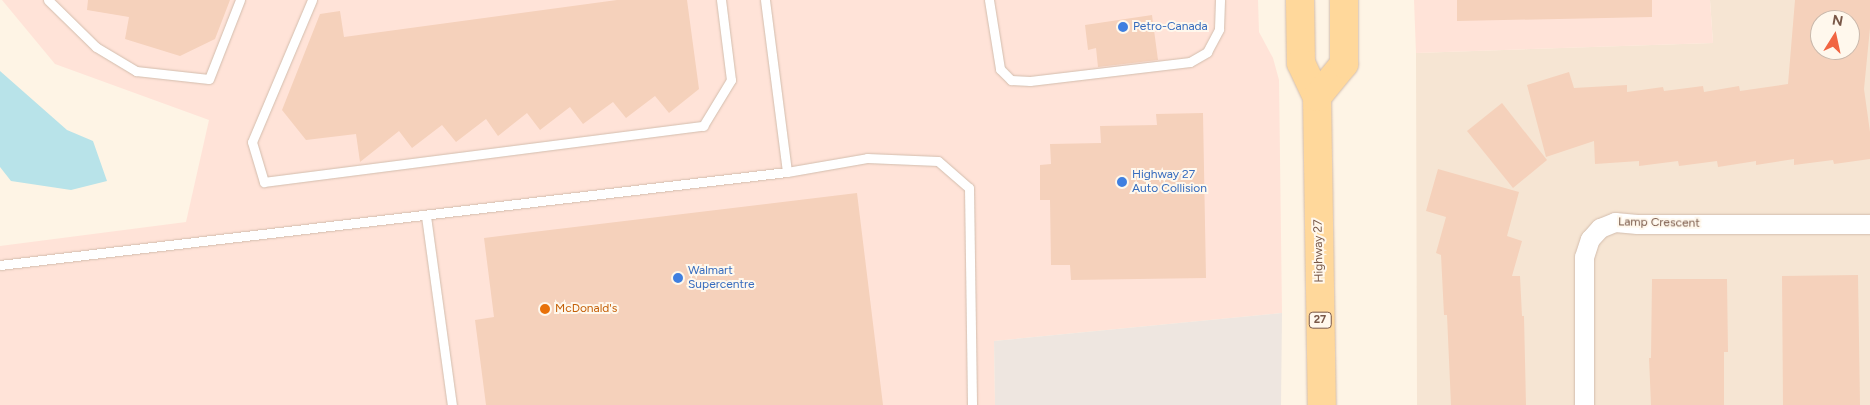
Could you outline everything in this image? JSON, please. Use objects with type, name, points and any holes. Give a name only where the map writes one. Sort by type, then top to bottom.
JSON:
[{"type":"main road","name":"Highway 27","points":[[1300,0],[1301,63],[1318,97],[1322,405]]},
{"type":"main road","points":[[1318,97],[1344,64],[1344,0]]},
{"type":"street","name":"Lamp Crescent","points":[[1584,405],[1584,257],[1590,239],[1600,228],[1615,222],[1637,224],[1870,224]]},
{"type":"lane","points":[[48,0],[96,47],[136,71],[210,79],[240,0]]},
{"type":"lane","points":[[312,0],[252,142],[264,182],[703,126],[731,80],[720,0]]},
{"type":"lane","points":[[765,0],[787,172]]},
{"type":"lane","points":[[989,0],[1000,69],[1011,80],[1030,81],[1190,62],[1207,52],[1219,29],[1220,0]]},
{"type":"lane","points":[[0,266],[787,172],[867,158],[938,161],[969,188],[972,405]]},
{"type":"lane","points":[[426,216],[452,405]]},
{"type":"shaded area","points":[[2,0],[1258,0],[1259,32],[1273,58],[1279,80],[1282,313],[994,341],[995,405],[0,405],[0,246],[186,222],[209,120],[55,64]]},
{"type":"shaded area","points":[[1414,0],[1710,0],[1713,43],[1416,53]]},
{"type":"shaded area","points":[[1710,0],[1870,0],[1870,405],[1417,405],[1416,53],[1713,43]]},
{"type":"shaded area","points":[[1282,313],[1281,405],[995,405],[994,341]]},
{"type":"water","points":[[0,71],[67,130],[93,141],[107,181],[71,190],[11,181],[0,167]]},
{"type":"building","points":[[88,0],[230,0],[215,39],[180,56],[125,39],[129,17],[87,10]]},
{"type":"building","points":[[617,0],[687,0],[699,89],[669,113],[655,96],[626,118],[613,102],[583,124],[570,107],[540,130],[527,113],[498,136],[486,119],[456,142],[442,125],[412,148],[399,131],[360,162],[356,134],[306,140],[282,110],[320,14],[340,11],[344,37]]},
{"type":"building","points":[[1457,0],[1652,0],[1652,17],[1457,21]]},
{"type":"building","points":[[1795,0],[1870,0],[1870,28],[1864,89],[1870,132],[1870,159],[1834,164],[1833,160],[1794,165],[1794,159],[1756,165],[1756,161],[1718,167],[1717,161],[1679,166],[1678,161],[1639,166],[1639,161],[1595,164],[1594,141],[1546,157],[1527,85],[1569,72],[1574,88],[1627,85],[1627,92],[1663,87],[1664,91],[1703,86],[1704,92],[1739,86],[1740,91],[1788,84]]},
{"type":"building","points":[[1152,15],[1158,60],[1098,67],[1096,48],[1088,50],[1085,25]]},
{"type":"building","points":[[1502,103],[1547,160],[1513,188],[1467,131]]},
{"type":"building","name":"Highway 27 Auto Collision","points":[[1203,113],[1206,278],[1071,280],[1070,265],[1051,265],[1050,200],[1040,200],[1040,165],[1051,164],[1050,144],[1101,143],[1100,126],[1157,125],[1156,114]]},
{"type":"building","points":[[1438,169],[1519,192],[1507,236],[1522,241],[1512,276],[1520,276],[1522,316],[1524,316],[1526,405],[1451,405],[1447,315],[1444,315],[1441,255],[1436,253],[1446,217],[1426,211]]},
{"type":"building","name":"Walmart Supercentre","points":[[857,193],[883,405],[486,405],[475,320],[494,317],[484,238]]},
{"type":"building","points":[[1858,275],[1860,405],[1783,405],[1782,276]]},
{"type":"building","points":[[1652,279],[1727,279],[1728,352],[1724,352],[1724,405],[1651,405],[1649,358],[1651,358]]},
{"type":"place","name":"Petro-Canada","points":[[1123,27]]},
{"type":"place","name":"Highway 27 Auto Collision","points":[[1122,182]]},
{"type":"place","name":"Walmart Supercentre","points":[[678,278]]},
{"type":"place","name":"McDonald's","points":[[545,309]]}]
